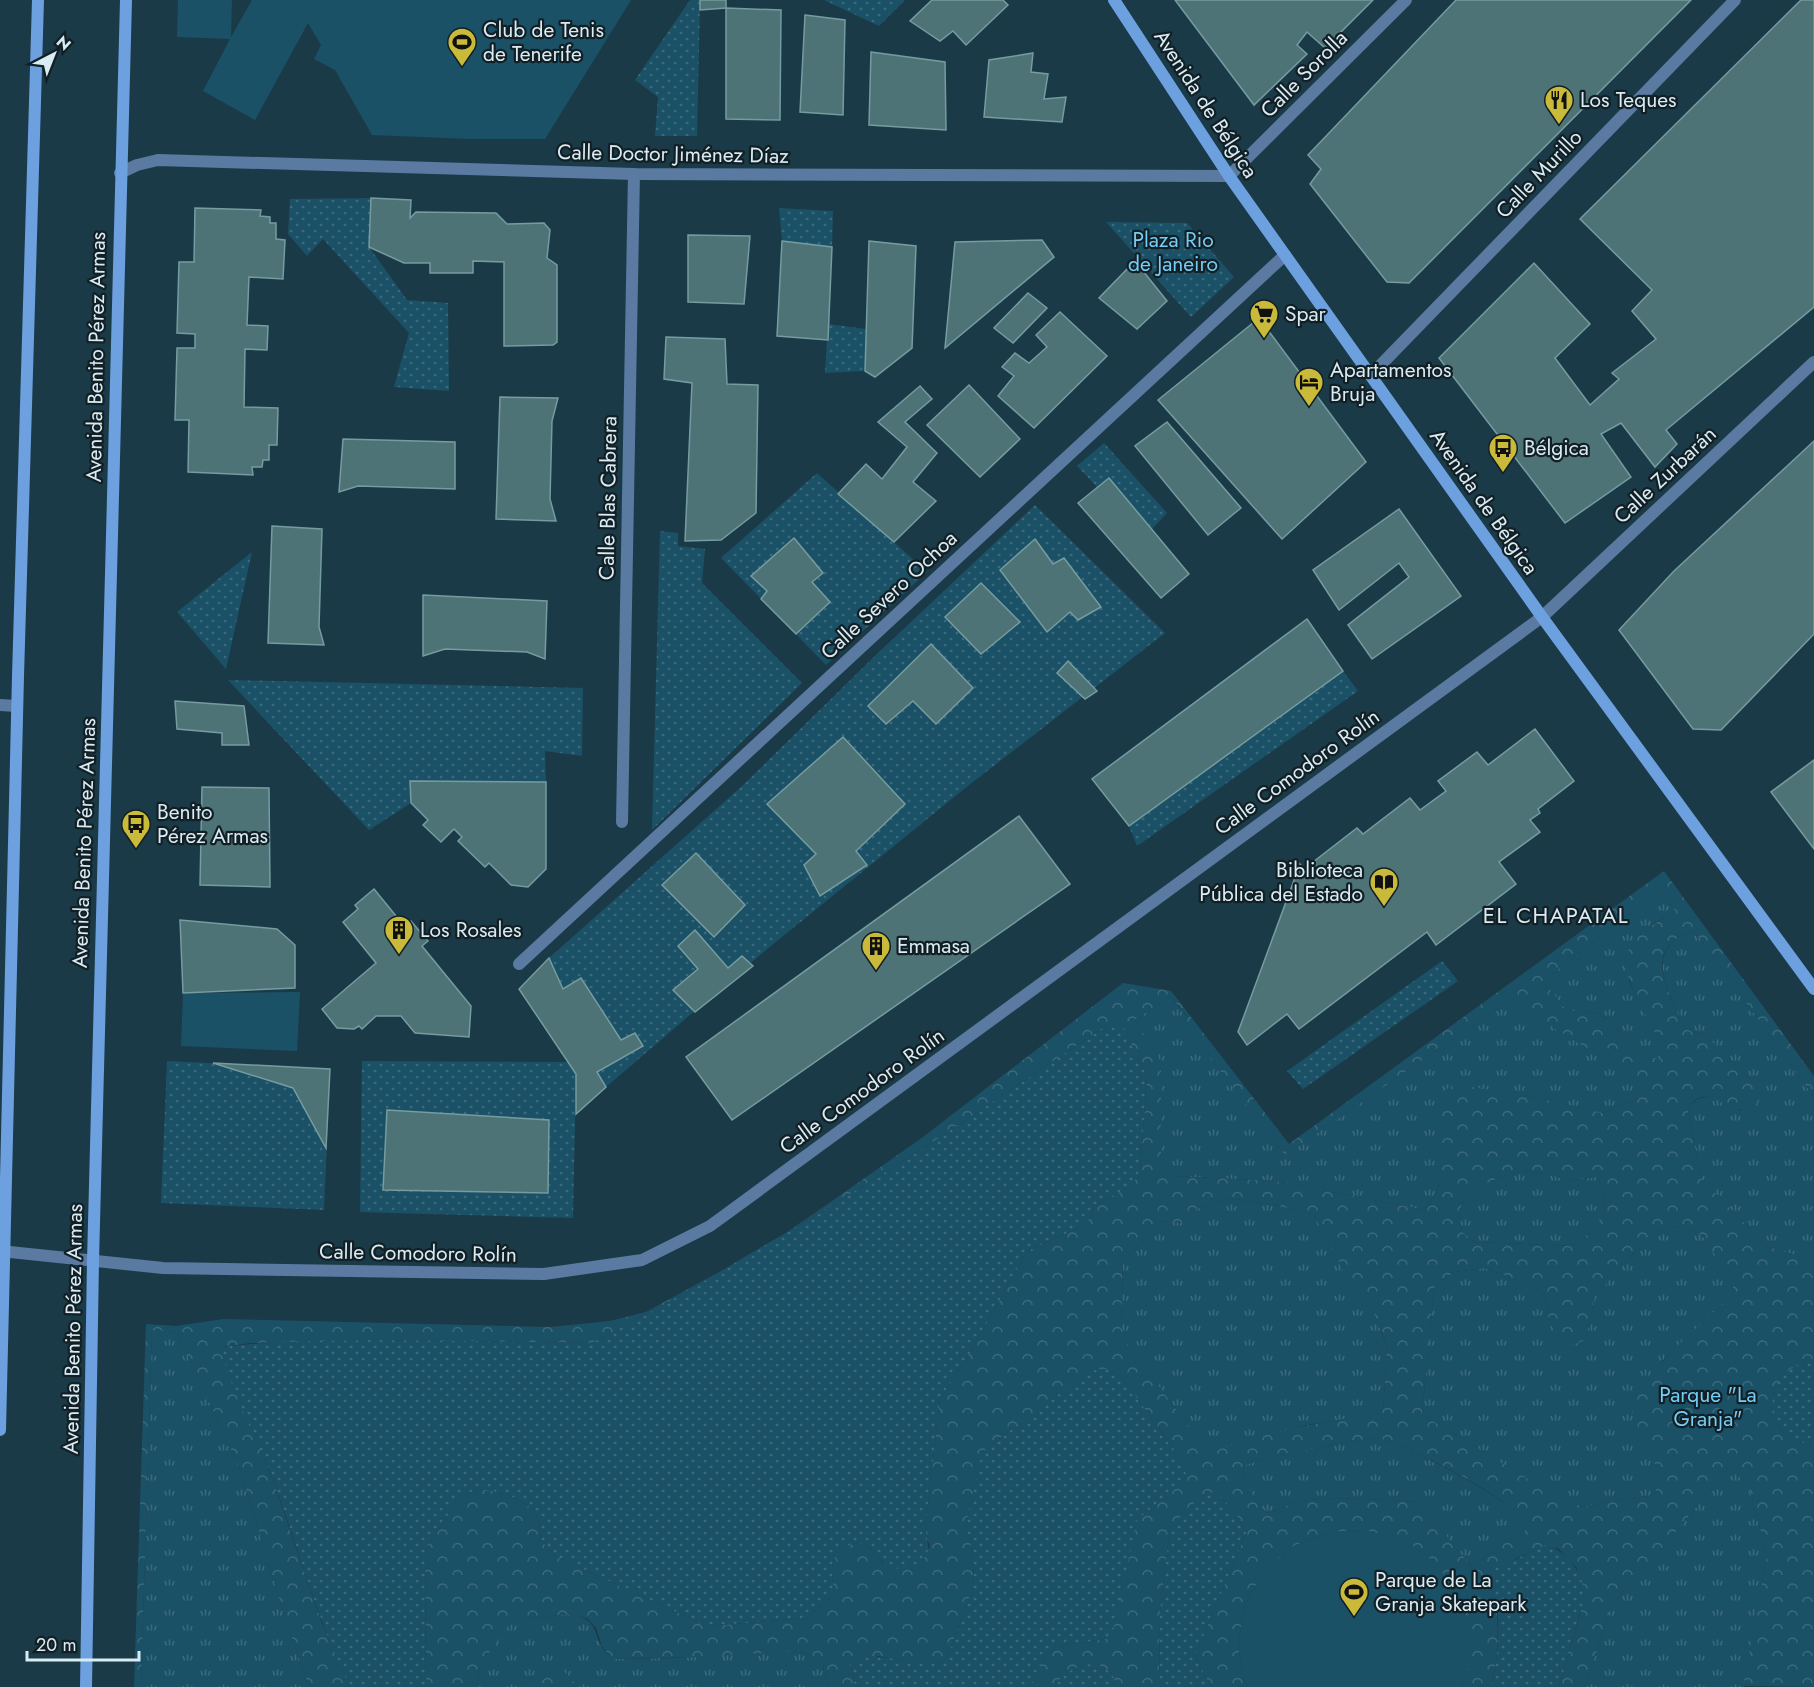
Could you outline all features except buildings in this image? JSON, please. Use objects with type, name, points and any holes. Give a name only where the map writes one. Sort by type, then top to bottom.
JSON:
[{"type":"street","points":[[0,1430],[2,1251],[38,0]]},
{"type":"street","name":"Avenida Benito Pérez Armas","points":[[86,1687],[93,1261],[126,0]]},
{"type":"street","name":"Avenida de Bélgica","points":[[1114,0],[1229,176],[1542,617],[1814,989]]},
{"type":"street","name":"Calle Sorolla","points":[[1229,176],[1406,0]]},
{"type":"street","name":"Calle Murillo","points":[[1371,375],[1735,0]]},
{"type":"street","name":"Calle Doctor Jiménez Díaz","points":[[120,173],[137,165],[158,160],[634,174],[1229,176]]},
{"type":"street","name":"Calle Blas Cabrera","points":[[622,822],[634,174]]},
{"type":"street","name":"Calle Severo Ochoa","points":[[519,964],[1285,255]]},
{"type":"street","name":"Calle Zurbarán","points":[[1542,617],[1814,362]]},
{"type":"street","name":"Calle Comodoro Rolín","points":[[2,1251],[162,1268],[544,1274],[642,1260],[710,1226],[1542,617]]},
{"type":"street","points":[[0,705],[17,706]]},
{"type":"green space","name":"Club de Tenis de Tenerife","points":[[178,0],[232,0],[231,37],[252,0],[631,0],[545,139],[469,139],[372,135],[335,70],[314,59],[321,45],[308,23],[255,120],[203,91],[230,39],[177,37]]},
{"type":"green space","points":[[690,0],[700,0],[697,136],[655,136],[658,97],[635,80]]},
{"type":"green space","points":[[824,0],[905,0],[879,26]]},
{"type":"green space","points":[[371,198],[369,247],[407,300],[448,303],[449,391],[394,387],[409,333],[323,239],[307,256],[288,234],[290,199]]},
{"type":"green space","points":[[779,208],[833,211],[832,247],[782,241]]},
{"type":"green space","name":"Plaza Rio de Janeiro","points":[[1106,222],[1187,223],[1234,277],[1191,317]]},
{"type":"green space","points":[[828,324],[866,329],[865,371],[825,373]]},
{"type":"green space","points":[[1104,443],[1167,513],[1152,529],[1109,478],[1097,487],[1077,466]]},
{"type":"green space","points":[[817,473],[927,572],[826,665],[721,558]]},
{"type":"green space","points":[[1035,505],[1165,633],[964,789],[760,955],[606,1087],[597,1072],[621,1039],[563,989],[549,958],[742,786],[877,654]]},
{"type":"green space","points":[[660,531],[678,533],[678,546],[705,549],[702,583],[802,683],[652,830]]},
{"type":"green space","points":[[252,552],[226,669],[177,612]]},
{"type":"green space","points":[[1343,671],[1358,691],[1137,846],[1129,826]]},
{"type":"green space","points":[[228,680],[583,688],[582,756],[545,751],[546,782],[411,781],[411,803],[369,830]]},
{"type":"green space","name":"Parque \"La Granja\"","points":[[1664,871],[1814,1076],[1814,1097],[1694,930],[1677,938],[1667,948],[1663,959],[1663,971],[1683,1026],[1688,1030],[1704,1034],[1724,1053],[1752,1081],[1759,1101],[1752,1109],[1745,1110],[1713,1098],[1699,1098],[1693,1102],[1688,1111],[1701,1178],[1766,1246],[1795,1255],[1814,1255],[1814,1363],[1800,1366],[1789,1372],[1773,1394],[1799,1442],[1814,1444],[1814,1687],[1743,1686],[1767,1555],[1748,1484],[1728,1468],[1671,1538],[1612,1604],[1585,1687],[1559,1687],[1581,1611],[1577,1568],[1559,1549],[1546,1546],[1517,1558],[1491,1574],[1496,1602],[1498,1644],[1491,1687],[1461,1687],[1468,1665],[1403,1541],[1368,1531],[1330,1532],[1294,1546],[1264,1571],[1245,1605],[1238,1644],[1244,1682],[1247,1687],[1211,1687],[1195,1656],[1246,1533],[1233,1510],[1213,1492],[1170,1528],[1160,1612],[1159,1687],[1115,1687],[1113,1674],[1096,1663],[1072,1670],[1055,1687],[1029,1687],[1044,1658],[1057,1646],[1106,1639],[1137,1520],[1186,1478],[1185,1465],[1123,1379],[1108,1369],[1097,1369],[982,1453],[966,1525],[974,1558],[973,1588],[949,1653],[941,1663],[924,1665],[878,1656],[848,1673],[857,1687],[829,1687],[823,1662],[810,1654],[791,1651],[705,1657],[612,1659],[602,1646],[596,1628],[588,1619],[574,1614],[526,1618],[508,1626],[480,1666],[476,1687],[426,1687],[425,1551],[461,1494],[484,1489],[509,1495],[532,1508],[539,1521],[541,1540],[555,1556],[707,1626],[807,1618],[834,1594],[832,1565],[837,1553],[849,1545],[868,1546],[883,1563],[930,1548],[925,1529],[940,1399],[970,1353],[1027,1251],[1085,1225],[1095,1205],[1131,1186],[1140,1172],[1147,1076],[1123,1027],[1107,1025],[924,1148],[785,1233],[923,1137],[1123,983],[1171,991],[1289,1144]],"holes":[[[1660,891],[1676,912],[1639,936],[1626,958],[1626,967],[1634,990],[1663,1048],[1661,1059],[1648,1057],[1600,1014],[1566,1010],[1543,981]],[[1170,996],[1187,1016],[1184,1024],[1285,1155],[1511,999],[1650,1087],[1649,1094],[1603,1113],[1525,1095],[1454,1084],[1447,1089],[1440,1100],[1440,1182],[1436,1195],[1424,1210],[1276,1181],[1173,1176],[1161,1168],[1161,1062],[1135,1020]],[[1520,1171],[1548,1173],[1567,1181],[1597,1177],[1605,1194],[1604,1213],[1591,1232],[1573,1246],[1475,1242],[1462,1232],[1460,1218],[1462,1205],[1474,1191],[1503,1176]],[[1229,1198],[1314,1215],[1355,1293],[1373,1311],[1387,1345],[1383,1411],[1378,1414],[1276,1433],[1217,1450],[1209,1450],[1203,1445],[1129,1347],[1121,1327],[1123,1264],[1158,1221],[1188,1223],[1194,1210]],[[1675,1226],[1701,1234],[1734,1283],[1731,1296],[1678,1345],[1633,1393],[1632,1407],[1636,1426],[1651,1455],[1658,1475],[1654,1495],[1583,1507],[1556,1497],[1422,1415],[1434,1288],[1454,1272],[1484,1268],[1532,1285],[1545,1297],[1549,1321],[1559,1341],[1571,1346],[1585,1340],[1595,1296],[1652,1233]],[[1377,1437],[1419,1455],[1479,1486],[1534,1525],[1472,1567],[1418,1502],[1329,1499],[1295,1502],[1275,1511],[1265,1512],[1246,1484],[1244,1465],[1283,1454]]]},
{"type":"green space","points":[[1660,891],[1676,912],[1654,923],[1632,946],[1629,981],[1663,1048],[1661,1060],[1648,1057],[1600,1014],[1566,1010],[1543,981]]},
{"type":"green space","points":[[1694,930],[1814,1097],[1814,1255],[1795,1255],[1766,1246],[1701,1178],[1688,1111],[1693,1103],[1705,1097],[1720,1100],[1742,1111],[1752,1081],[1704,1034],[1688,1030],[1683,1026],[1671,998],[1663,971],[1663,959],[1668,948],[1678,938]]},
{"type":"green space","points":[[1442,961],[1458,981],[1303,1089],[1287,1071]]},
{"type":"green space","points":[[300,992],[297,1051],[181,1046],[183,993]]},
{"type":"green space","points":[[1170,996],[1187,1017],[1185,1025],[1285,1155],[1511,999],[1541,1020],[1650,1086],[1649,1094],[1603,1113],[1525,1095],[1440,1134],[1440,1182],[1436,1195],[1424,1210],[1276,1181],[1173,1176],[1161,1168],[1161,1062],[1135,1020]]},
{"type":"green space","points":[[1107,1025],[1123,1026],[1147,1076],[1140,1172],[1131,1186],[1095,1205],[1085,1225],[1027,1251],[970,1353],[940,1399],[925,1529],[928,1551],[924,1559],[911,1567],[891,1567],[886,1565],[870,1547],[852,1544],[844,1547],[835,1557],[832,1571],[834,1594],[807,1618],[707,1626],[555,1556],[541,1540],[539,1521],[532,1508],[509,1495],[484,1489],[461,1494],[425,1551],[426,1687],[350,1687],[318,1610],[273,1480],[244,1414],[221,1347],[272,1342],[374,1340],[592,1343],[667,1303],[828,1208],[924,1148]]},
{"type":"green space","points":[[167,1061],[330,1069],[324,1210],[161,1203]]},
{"type":"green space","points":[[362,1061],[568,1062],[576,1074],[573,1218],[360,1212]]},
{"type":"green space","points":[[1520,1171],[1548,1173],[1567,1181],[1597,1177],[1605,1193],[1604,1213],[1591,1232],[1573,1246],[1475,1242],[1462,1232],[1460,1213],[1467,1197],[1483,1185]]},
{"type":"green space","points":[[1229,1198],[1314,1215],[1355,1293],[1373,1311],[1387,1346],[1383,1411],[1378,1414],[1307,1425],[1217,1450],[1209,1450],[1129,1347],[1121,1327],[1123,1264],[1158,1221],[1187,1223],[1194,1210]]},
{"type":"green space","points":[[1675,1226],[1701,1234],[1735,1283],[1731,1296],[1662,1361],[1659,1484],[1654,1495],[1583,1507],[1556,1498],[1422,1415],[1434,1288],[1454,1272],[1484,1268],[1532,1285],[1545,1297],[1549,1321],[1585,1340],[1595,1296],[1652,1233]]},
{"type":"green space","points":[[785,1233],[768,1245],[729,1266]]},
{"type":"green space","points":[[729,1266],[667,1303],[592,1343],[374,1340],[251,1343],[221,1347],[274,1483],[322,1623],[350,1687],[309,1687],[286,1621],[240,1469],[177,1332],[152,1330],[141,1687],[134,1687],[146,1324],[176,1326],[224,1319],[551,1327],[610,1321],[646,1312]]},
{"type":"green space","points":[[152,1330],[177,1332],[240,1469],[286,1621],[309,1687],[141,1687]]},
{"type":"green space","points":[[1803,1363],[1814,1363],[1814,1444],[1790,1437],[1781,1428],[1773,1406],[1778,1382],[1786,1372]]},
{"type":"green space","points":[[1097,1369],[1108,1369],[1123,1379],[1185,1465],[1186,1479],[1137,1520],[1114,1627],[1106,1639],[1057,1646],[1044,1658],[1029,1687],[857,1687],[848,1673],[850,1663],[872,1657],[883,1657],[917,1663],[941,1663],[949,1653],[973,1588],[974,1558],[966,1525],[982,1452],[1052,1399]]},
{"type":"green space","points":[[1377,1437],[1459,1475],[1498,1498],[1535,1525],[1503,1544],[1472,1567],[1418,1502],[1329,1499],[1295,1502],[1275,1511],[1265,1512],[1249,1490],[1244,1478],[1244,1465],[1283,1454]]},
{"type":"green space","points":[[1728,1468],[1748,1484],[1767,1555],[1744,1687],[1585,1687],[1612,1604],[1671,1538]]},
{"type":"green space","points":[[1213,1492],[1233,1510],[1246,1533],[1195,1656],[1211,1687],[1159,1687],[1160,1612],[1170,1528],[1197,1500]]},
{"type":"green space","name":"Parque de La Granja Skatepark","points":[[1368,1531],[1400,1539],[1420,1551],[1446,1577],[1456,1593],[1468,1628],[1467,1668],[1461,1687],[1247,1687],[1244,1682],[1238,1644],[1245,1605],[1264,1571],[1294,1546],[1330,1532]]},
{"type":"green space","points":[[1546,1545],[1562,1553],[1573,1564],[1581,1579],[1585,1596],[1559,1687],[1491,1687],[1498,1634],[1498,1616],[1492,1578],[1494,1566],[1508,1563]]},
{"type":"green space","points":[[574,1614],[591,1623],[602,1647],[612,1659],[676,1658],[791,1651],[810,1654],[823,1662],[829,1687],[579,1687],[564,1672],[532,1677],[525,1687],[476,1687],[480,1666],[507,1626],[526,1618]]},
{"type":"green space","points":[[1096,1663],[1113,1674],[1115,1687],[1055,1687],[1063,1676],[1072,1670]]},
{"type":"green space","points":[[552,1667],[564,1672],[579,1687],[525,1687],[536,1674]]},
{"type":"place","name":"Club de Tenis de Tenerife","points":[[462,68]]},
{"type":"place","name":"Los Teques","points":[[1559,126]]},
{"type":"place","name":"Spar","points":[[1264,340]]},
{"type":"place","name":"Apartamentos Bruja","points":[[1309,408]]},
{"type":"place","name":"Bélgica","points":[[1503,474]]},
{"type":"place","name":"Benito Pérez Armas","points":[[136,850]]},
{"type":"place","name":"Biblioteca Pública del Estado","points":[[1384,908]]},
{"type":"place","name":"Los Rosales","points":[[399,956]]},
{"type":"place","name":"Emmasa","points":[[876,972]]},
{"type":"place","name":"Parque de La Granja Skatepark","points":[[1354,1618]]},
{"type":"district","name":"EL CHAPATAL","points":[[1556,915]]}]
